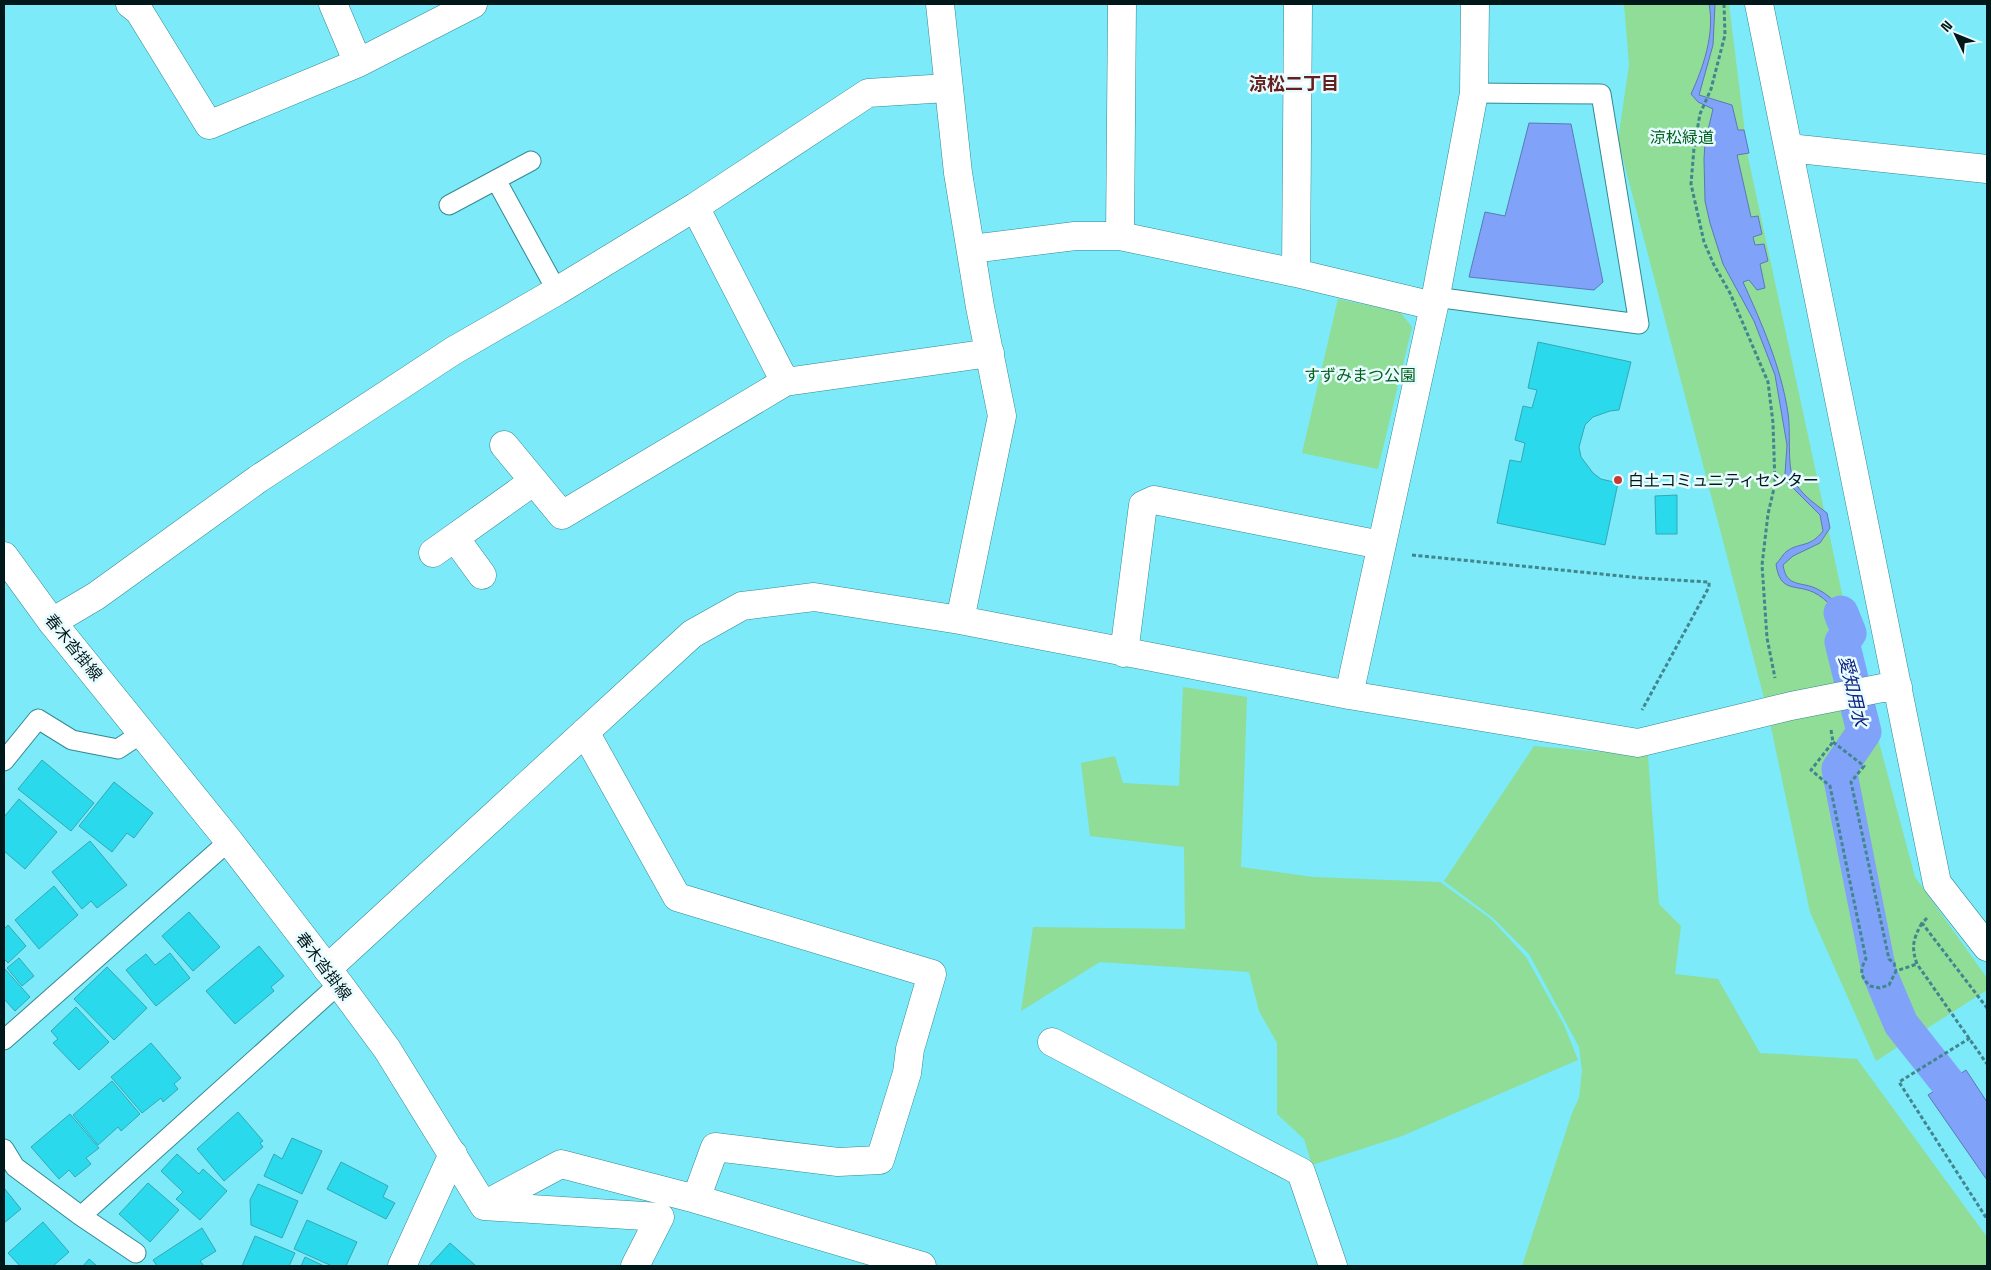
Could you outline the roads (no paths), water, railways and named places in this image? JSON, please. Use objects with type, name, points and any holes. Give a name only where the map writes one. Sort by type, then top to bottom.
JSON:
[{"type":"street","points":[[130,4],[139,11],[208,125],[358,63],[473,4]]},
{"type":"street","points":[[333,4],[358,63]]},
{"type":"street","points":[[940,4],[958,173],[972,248],[980,307],[1002,416],[960,620]]},
{"type":"street","points":[[1120,236],[1122,4]]},
{"type":"street","points":[[1296,273],[1298,4]]},
{"type":"street","points":[[1349,695],[1435,301],[1474,93],[1475,4]]},
{"type":"street","points":[[1759,4],[1789,148],[1890,688],[1937,883],[1976,920],[1987,948]]},
{"type":"street","points":[[52,622],[96,596],[258,479],[453,351],[557,291],[695,207],[868,93],[948,88]]},
{"type":"street","points":[[1789,148],[1987,170]]},
{"type":"street","points":[[695,207],[786,382]]},
{"type":"street","points":[[972,248],[1075,236],[1120,236],[1435,301]]},
{"type":"street","points":[[504,445],[562,515],[786,382],[990,352]]},
{"type":"street","points":[[482,575],[444,546],[534,481]]},
{"type":"street","points":[[1124,653],[1143,505],[1154,500],[1382,545]]},
{"type":"street","name":"春木沓掛線","points":[[4,556],[52,622],[229,841],[387,1049],[484,1205]]},
{"type":"street","points":[[333,977],[585,732],[692,634],[742,606],[814,597],[960,620],[1349,695],[1638,743],[1786,707],[1890,688]]},
{"type":"street","points":[[585,732],[677,897],[932,974],[910,1049],[907,1073],[880,1160],[838,1162],[715,1147],[696,1199]]},
{"type":"street","points":[[1052,1042],[1301,1172],[1333,1266]]},
{"type":"street","points":[[402,1266],[453,1154]]},
{"type":"street","points":[[484,1205],[561,1164],[696,1199],[922,1266]]},
{"type":"street","points":[[484,1205],[660,1217],[635,1266]]},
{"type":"lane","points":[[1435,301],[1639,324],[1601,94],[1474,93]]},
{"type":"lane","points":[[449,205],[531,161]]},
{"type":"lane","points":[[496,180],[557,291]]},
{"type":"lane","points":[[4,761],[38,719],[72,740],[118,749],[142,733]]},
{"type":"lane","points":[[4,1040],[229,841]]},
{"type":"lane","points":[[81,1216],[333,977]]},
{"type":"lane","points":[[4,1149],[15,1167],[81,1216],[136,1253]]},
{"type":"water","points":[[1709,4],[1715,4],[1713,45],[1699,95],[1732,105],[1738,130],[1744,130],[1749,153],[1737,155],[1751,217],[1758,216],[1762,234],[1753,237],[1755,245],[1764,244],[1768,261],[1760,264],[1765,288],[1757,290],[1749,280],[1743,282],[1764,330],[1781,379],[1788,413],[1790,464],[1793,478],[1803,493],[1827,513],[1830,528],[1820,543],[1793,556],[1783,567],[1789,579],[1823,592],[1837,604],[1849,620],[1853,629],[1856,647],[1847,655],[1836,656],[1826,643],[1827,635],[1839,626],[1846,627],[1836,612],[1828,603],[1813,592],[1789,586],[1785,583],[1778,573],[1776,564],[1787,551],[1814,540],[1823,531],[1820,515],[1788,483],[1785,474],[1787,445],[1775,375],[1754,321],[1723,264],[1705,201],[1705,143],[1713,109],[1698,102],[1691,94],[1707,50],[1710,27]]},
{"type":"water","points":[[1529,123],[1571,124],[1603,282],[1594,290],[1469,277],[1485,212],[1505,216]]},
{"type":"water","points":[[1966,1070],[1987,1102],[1987,1180],[1928,1095]]},
{"type":"waterway","name":"愛知用水","points":[[1841,613],[1849,633],[1842,642],[1864,732],[1839,769],[1879,972],[1901,1024],[1947,1082],[1987,1141]]},
{"type":"place","name":"白土コミュニティセンター","points":[[1618,480]]},
{"type":"district","name":"涼松二丁目","points":[[1294,84]]},
{"type":"park label","name":"涼松緑道","points":[[1682,137]]},
{"type":"park label","name":"すずみまつ公園","points":[[1360,375]]}]
